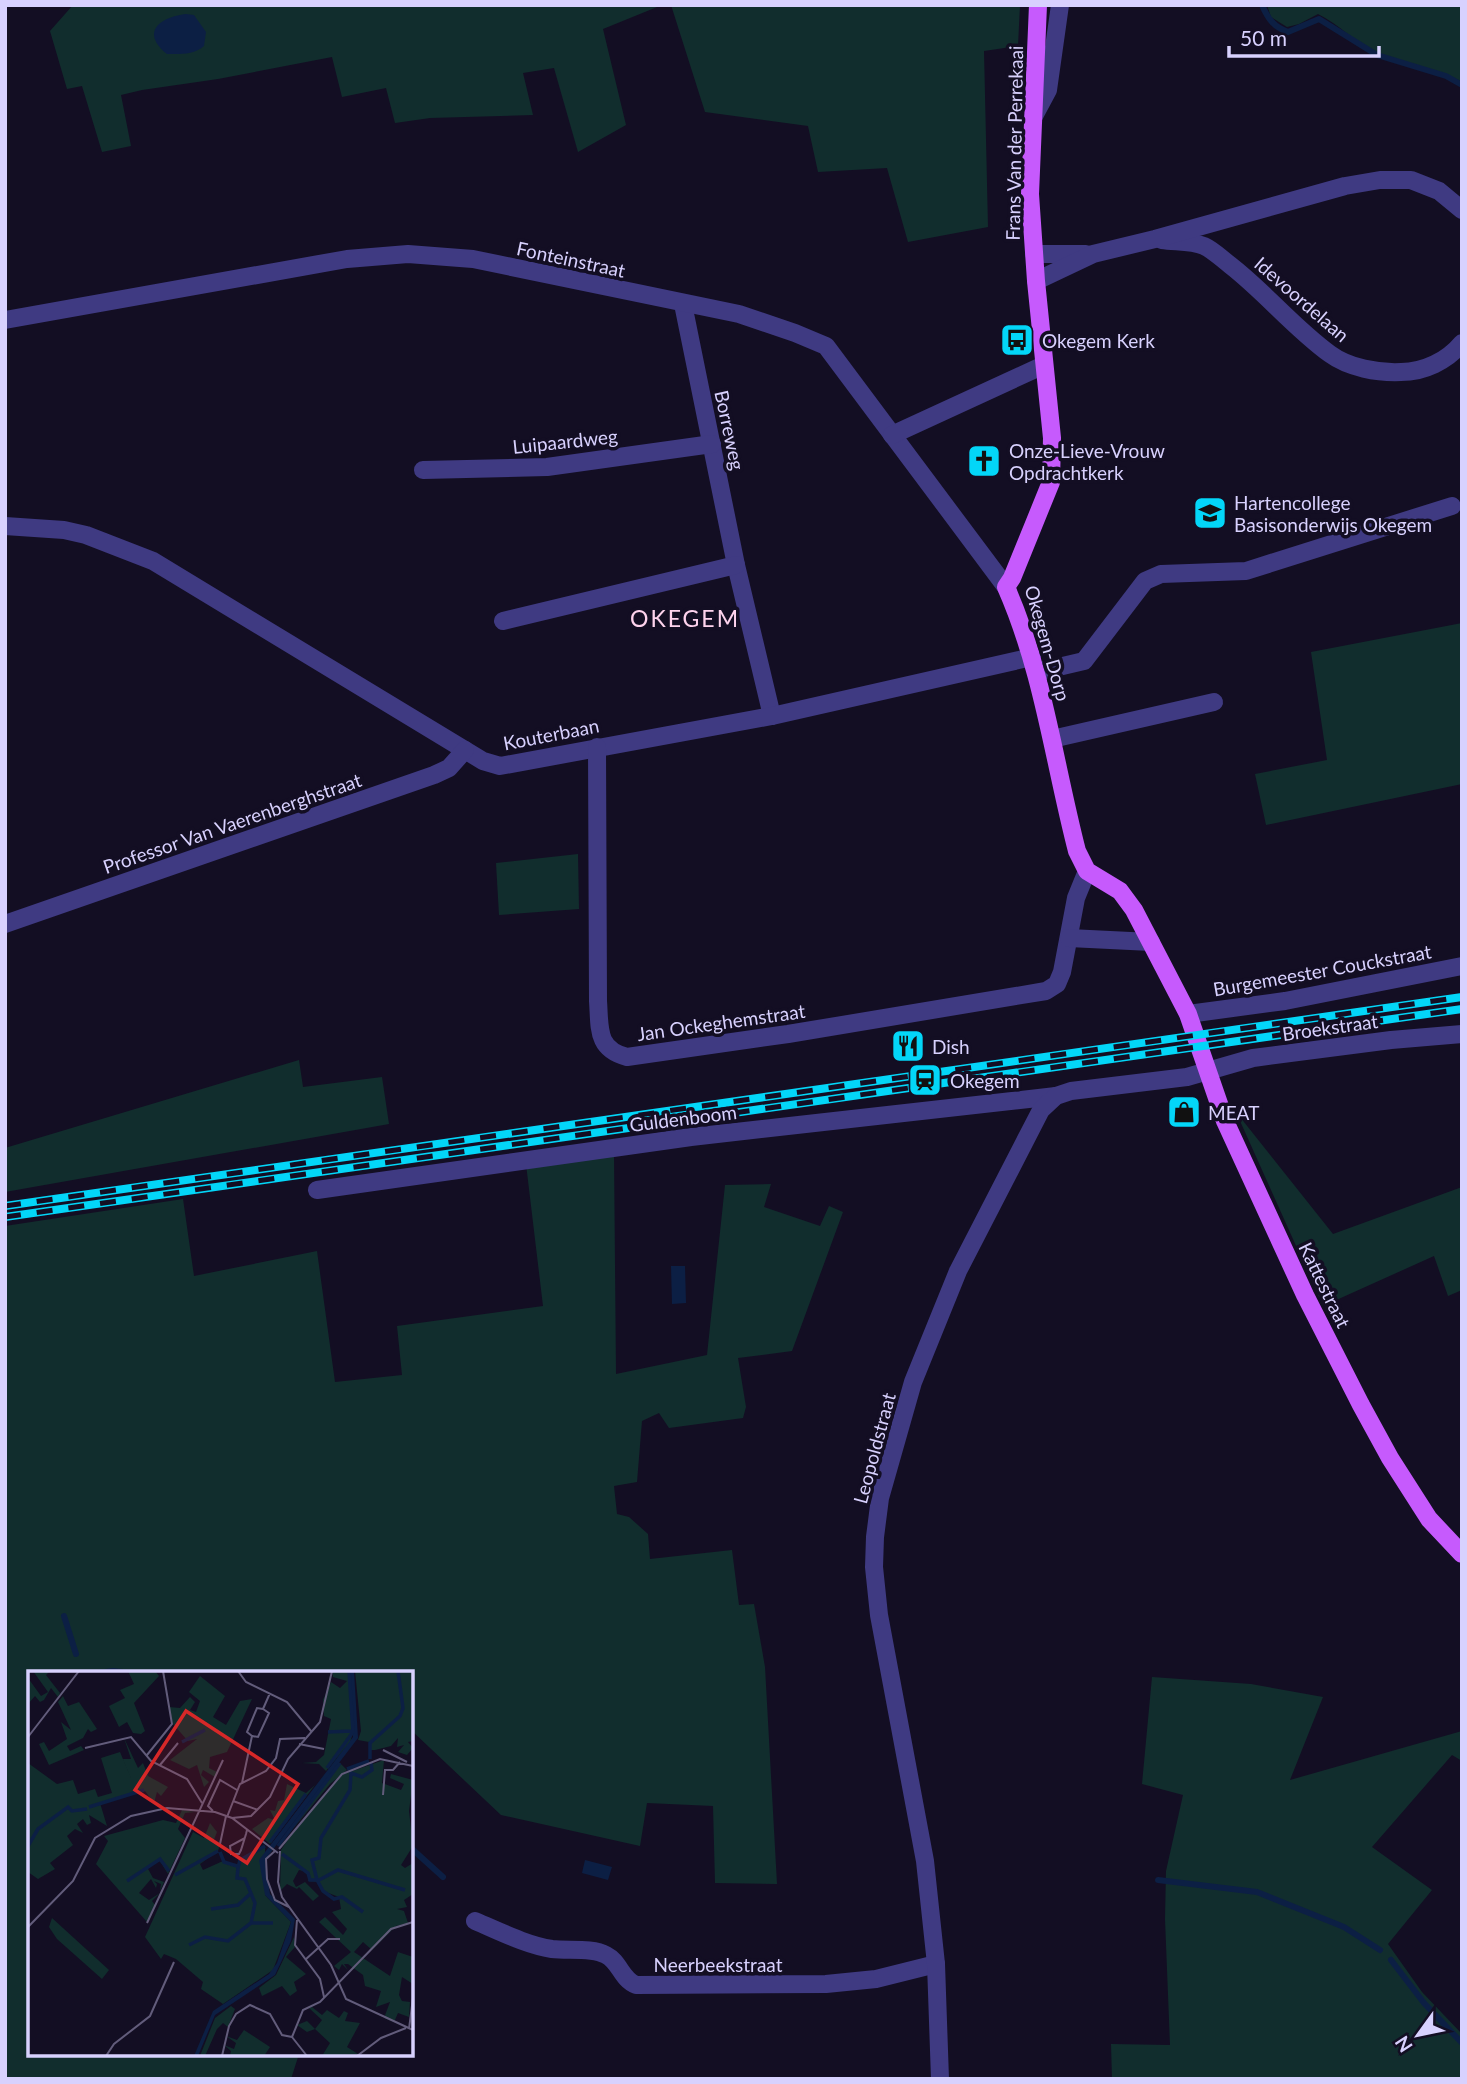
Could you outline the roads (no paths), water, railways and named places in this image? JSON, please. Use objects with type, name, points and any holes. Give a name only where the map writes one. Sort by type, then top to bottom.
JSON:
[{"type":"main road","name":"Frans Van der Perrekaai","points":[[1038,5],[1030,194],[1052,438],[1051,482]]},
{"type":"main road","name":"Okegem-Dorp","points":[[1051,482],[1006,587],[1035,664],[1077,851],[1087,871]]},
{"type":"main road","points":[[1087,871],[1120,891],[1134,910],[1188,1014]]},
{"type":"main road","name":"Kattestraat","points":[[1188,1014],[1225,1121],[1361,1405],[1390,1458],[1429,1519],[1462,1554]]},
{"type":"street","name":"Frans Van der Perrekaai","points":[[1034,118],[1048,90],[1060,5]]},
{"type":"street","name":"Idevoordelaan","points":[[1036,281],[1093,254],[1336,188],[1380,180],[1411,180],[1439,191],[1462,210]]},
{"type":"street","name":"Idevoordelaan","points":[[1155,239],[1203,246],[1212,251],[1331,355],[1349,364],[1384,373],[1409,372],[1432,366],[1462,343]]},
{"type":"street","name":"Fonteinstraat","points":[[5,320],[347,259],[408,254],[473,259],[738,314],[795,332],[826,346],[1006,587]]},
{"type":"street","name":"Idevoordelaan","points":[[1034,254],[1093,254]]},
{"type":"street","name":"Borreweg","points":[[683,304],[736,565],[772,716]]},
{"type":"street","points":[[892,435],[1044,365]]},
{"type":"street","name":"Luipaardweg","points":[[423,470],[547,467],[712,444]]},
{"type":"street","name":"Kouterbaan","points":[[5,526],[64,530],[86,535],[153,561],[483,761],[500,766],[1035,664],[1084,661],[1144,581],[1152,576],[1246,571],[1452,506]]},
{"type":"street","points":[[503,621],[736,565]]},
{"type":"street","points":[[1052,739],[1214,702]]},
{"type":"street","name":"Jan Ockeghemstraat","points":[[597,747],[600,1036],[616,1054],[627,1057],[1024,996],[1057,984],[1069,938]]},
{"type":"street","name":"Professor Van Vaerenberghstraat","points":[[5,924],[434,775],[449,768],[465,750]]},
{"type":"street","points":[[1087,871],[1076,898],[1069,938],[1151,942]]},
{"type":"street","name":"Burgemeester Couckstraat","points":[[1188,1014],[1285,1001],[1462,966]]},
{"type":"street","name":"Broekstraat","points":[[1206,1071],[1253,1058],[1391,1040],[1462,1034]]},
{"type":"street","points":[[1056,1096],[1071,1091],[1187,1077],[1206,1071]]},
{"type":"street","name":"Guldenboom","points":[[317,1189],[691,1137],[1056,1096]]},
{"type":"street","name":"Leopoldstraat","points":[[940,2079],[936,1964],[925,1861],[878,1615],[874,1567],[880,1498],[913,1382],[958,1271],[1041,1110],[1056,1096]]},
{"type":"street","name":"Neerbeekstraat","points":[[475,1921],[550,1949],[604,1953],[613,1959],[625,1977],[636,1985],[826,1984],[876,1979],[936,1964]]},
{"type":"water","points":[[194,15],[206,32],[204,46],[192,52],[167,54],[159,46],[154,32],[161,22],[168,18]]},
{"type":"water","points":[[671,1266],[685,1266],[686,1303],[672,1304]]},
{"type":"water","points":[[585,1860],[612,1867],[608,1880],[582,1873]]},
{"type":"waterway","points":[[1262,5],[1272,22],[1288,32],[1319,19],[1377,55],[1446,76],[1462,85]]},
{"type":"waterway","points":[[64,1616],[76,1654]]},
{"type":"waterway","points":[[413,1850],[443,1877]]},
{"type":"waterway","points":[[1158,1880],[1257,1892],[1344,1927],[1380,1950]]},
{"type":"waterway","points":[[1391,1960],[1424,2003],[1462,2043]]},
{"type":"railway","points":[[5,1206],[1462,997]]},
{"type":"railway","points":[[5,1217],[1462,1009]]},
{"type":"place","name":"Okegem Kerk","points":[[1017,340]]},
{"type":"place","name":"Onze-Lieve-Vrouw Opdrachtkerk","points":[[984,461]]},
{"type":"place","name":"Hartencollege Basisonderwijs Okegem","points":[[1210,513]]},
{"type":"place","name":"Dish","points":[[908,1046]]},
{"type":"place","name":"Okegem","points":[[925,1080]]},
{"type":"place","name":"MEAT","points":[[1184,1112]]},
{"type":"district","name":"OKEGEM","points":[[685,618]]}]
